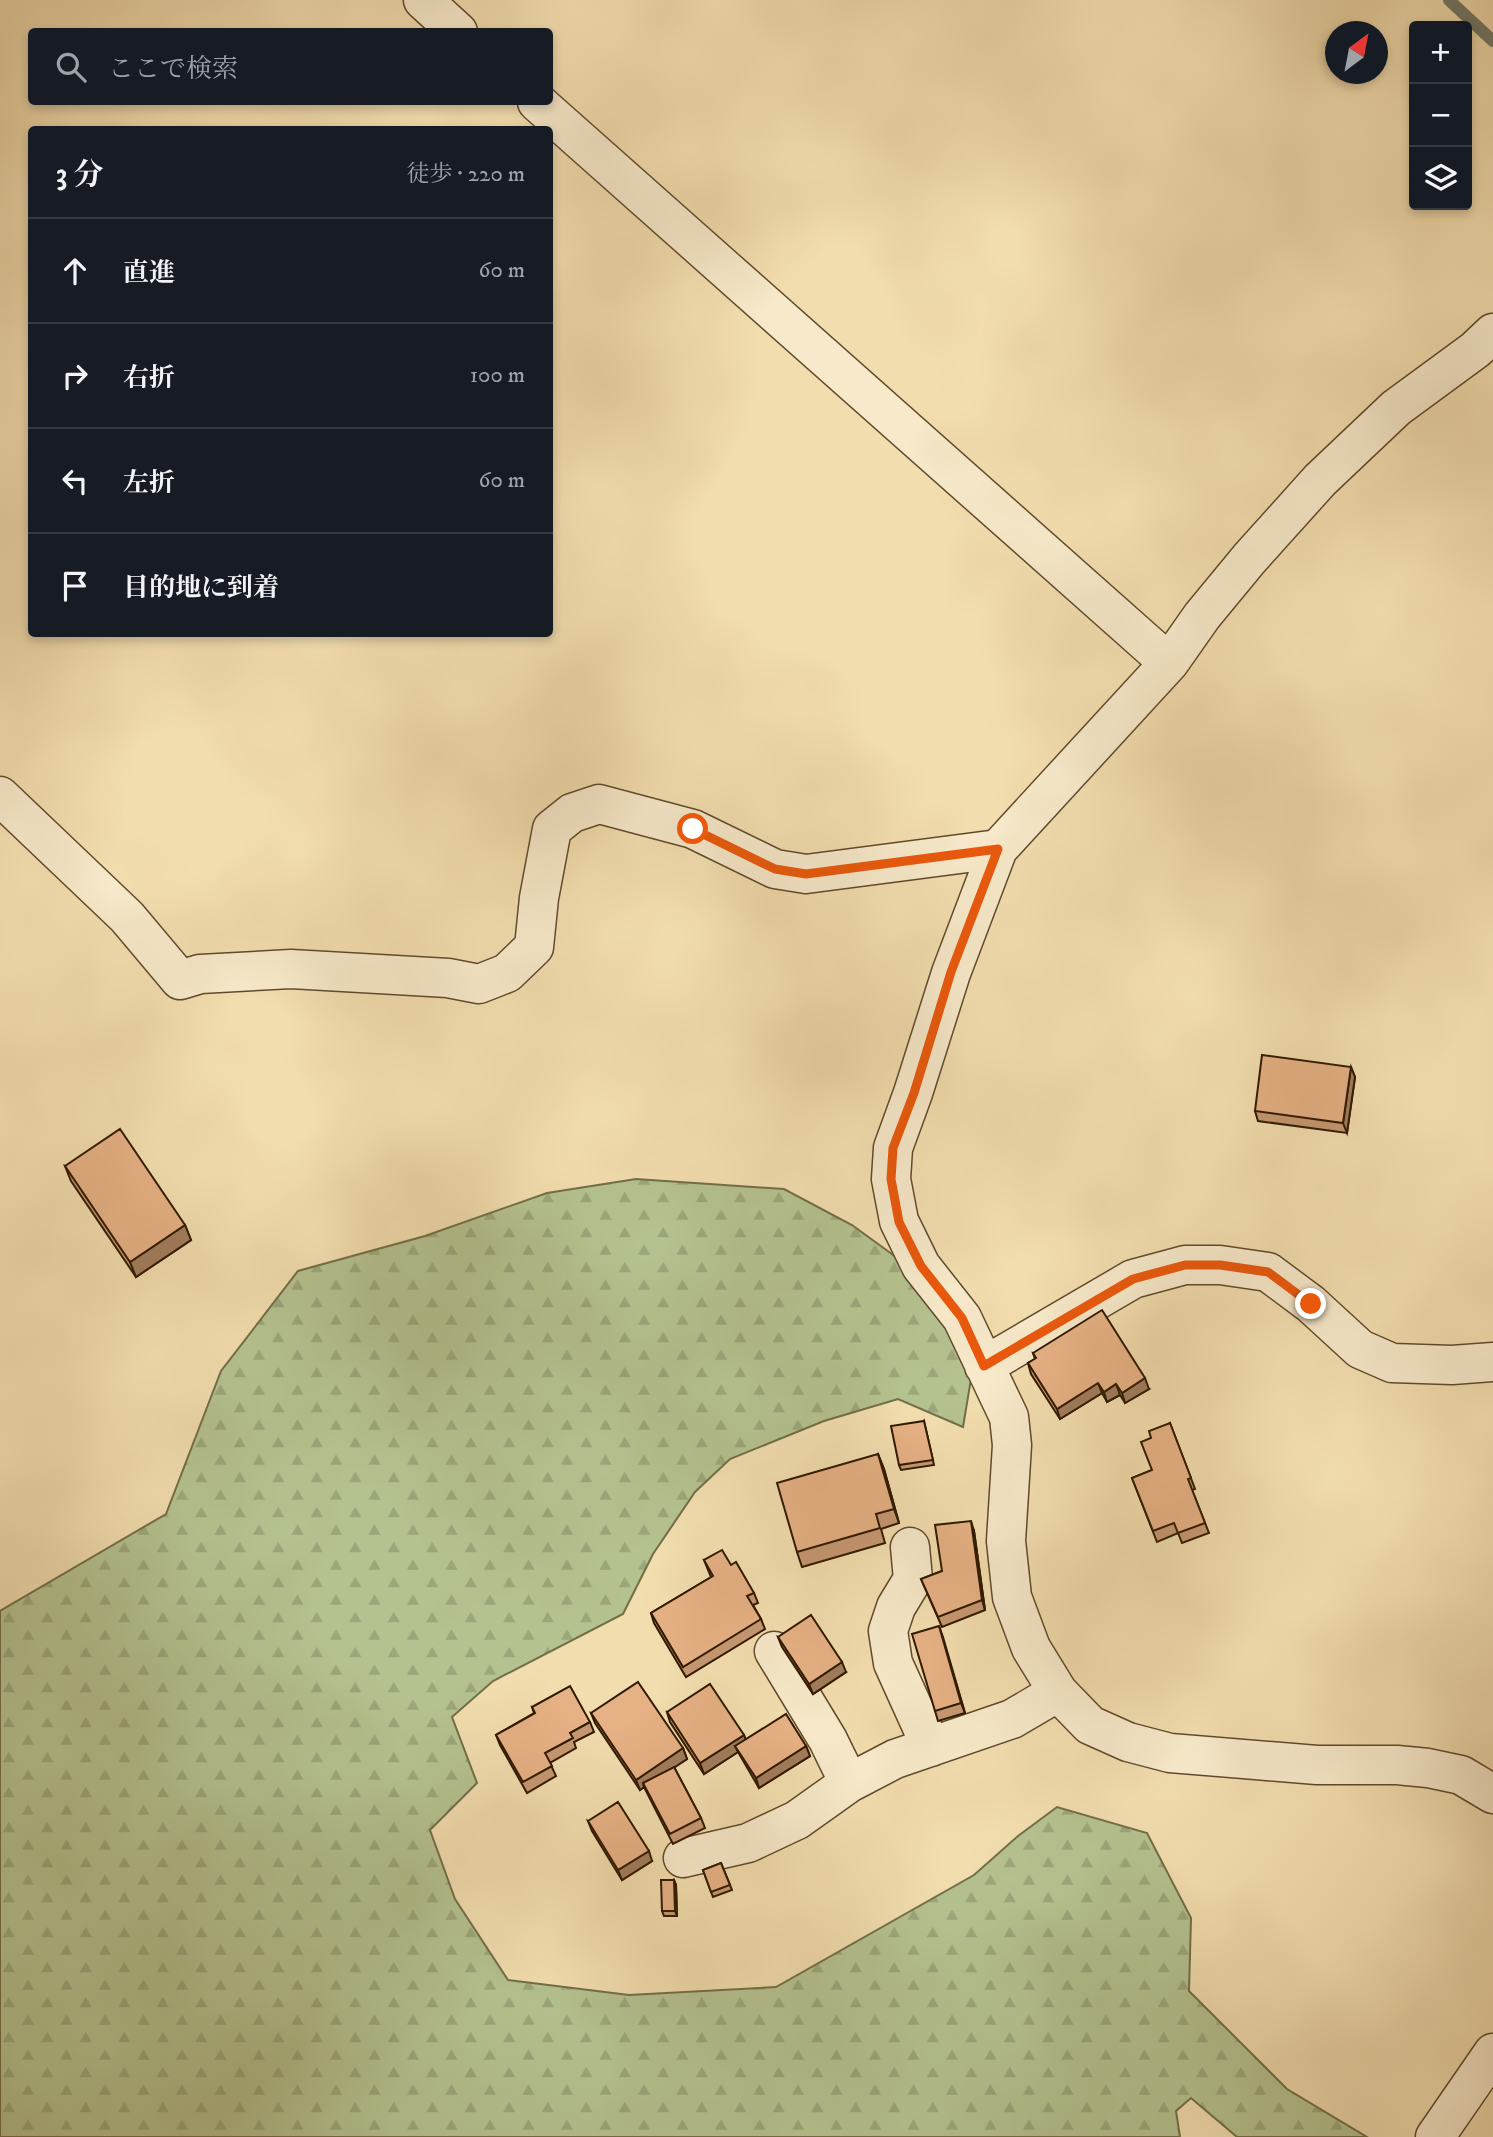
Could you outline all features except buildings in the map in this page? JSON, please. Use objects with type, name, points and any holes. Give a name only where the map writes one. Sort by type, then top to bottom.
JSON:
[{"type":"street","points":[[423,0],[454,28]]},
{"type":"street","points":[[540,105],[1169,663]]},
{"type":"street","points":[[1487,345],[1396,408],[1320,480],[1202,616],[1169,663],[998,849],[951,972],[914,1093],[893,1148],[891,1179],[899,1222],[921,1266],[962,1318],[1009,1417],[1012,1445],[1006,1541],[1012,1597],[1031,1648],[1058,1692],[1090,1725],[1128,1742],[1170,1753],[1317,1765],[1397,1765],[1428,1768],[1461,1775],[1493,1794]]},
{"type":"street","points":[[0,796],[127,917],[180,980],[200,974],[291,969],[448,978],[479,984],[507,973],[534,947],[539,898],[552,829],[572,813],[599,804],[693,829],[775,869],[806,874],[998,849]]},
{"type":"street","points":[[984,1366],[1133,1279],[1185,1265],[1220,1265],[1268,1272],[1311,1304],[1360,1349],[1392,1363],[1452,1365],[1493,1362]]},
{"type":"street","points":[[910,1547],[913,1579],[896,1606],[888,1631],[893,1663],[930,1747]]},
{"type":"street","points":[[774,1651],[828,1740],[849,1783]]},
{"type":"street","points":[[683,1858],[748,1843],[797,1820],[849,1783],[895,1759],[1012,1719],[1058,1692]]},
{"type":"street","points":[[1435,2137],[1493,2053]]},
{"type":"green space","points":[[636,1179],[784,1189],[852,1225],[900,1260],[973,1367],[963,1427],[898,1399],[824,1421],[730,1459],[695,1492],[653,1554],[623,1614],[493,1681],[452,1717],[477,1783],[430,1830],[455,1899],[508,1980],[629,1995],[776,1987],[974,1875],[1018,1836],[1057,1807],[1147,1833],[1191,1918],[1189,1991],[1287,2089],[1367,2137],[1237,2137],[1191,2098],[1176,2111],[1180,2137],[0,2137],[0,1611],[166,1514],[221,1371],[298,1271],[425,1236],[547,1193]]},
{"type":"waterway","points":[[1449,0],[1493,41]]},
{"type":"route","points":[[693,829],[775,869],[806,874],[998,849],[951,972],[914,1093],[893,1148],[891,1179],[899,1222],[921,1266],[962,1318],[984,1366],[1133,1279],[1185,1265],[1220,1265],[1268,1272],[1311,1304]]}]
